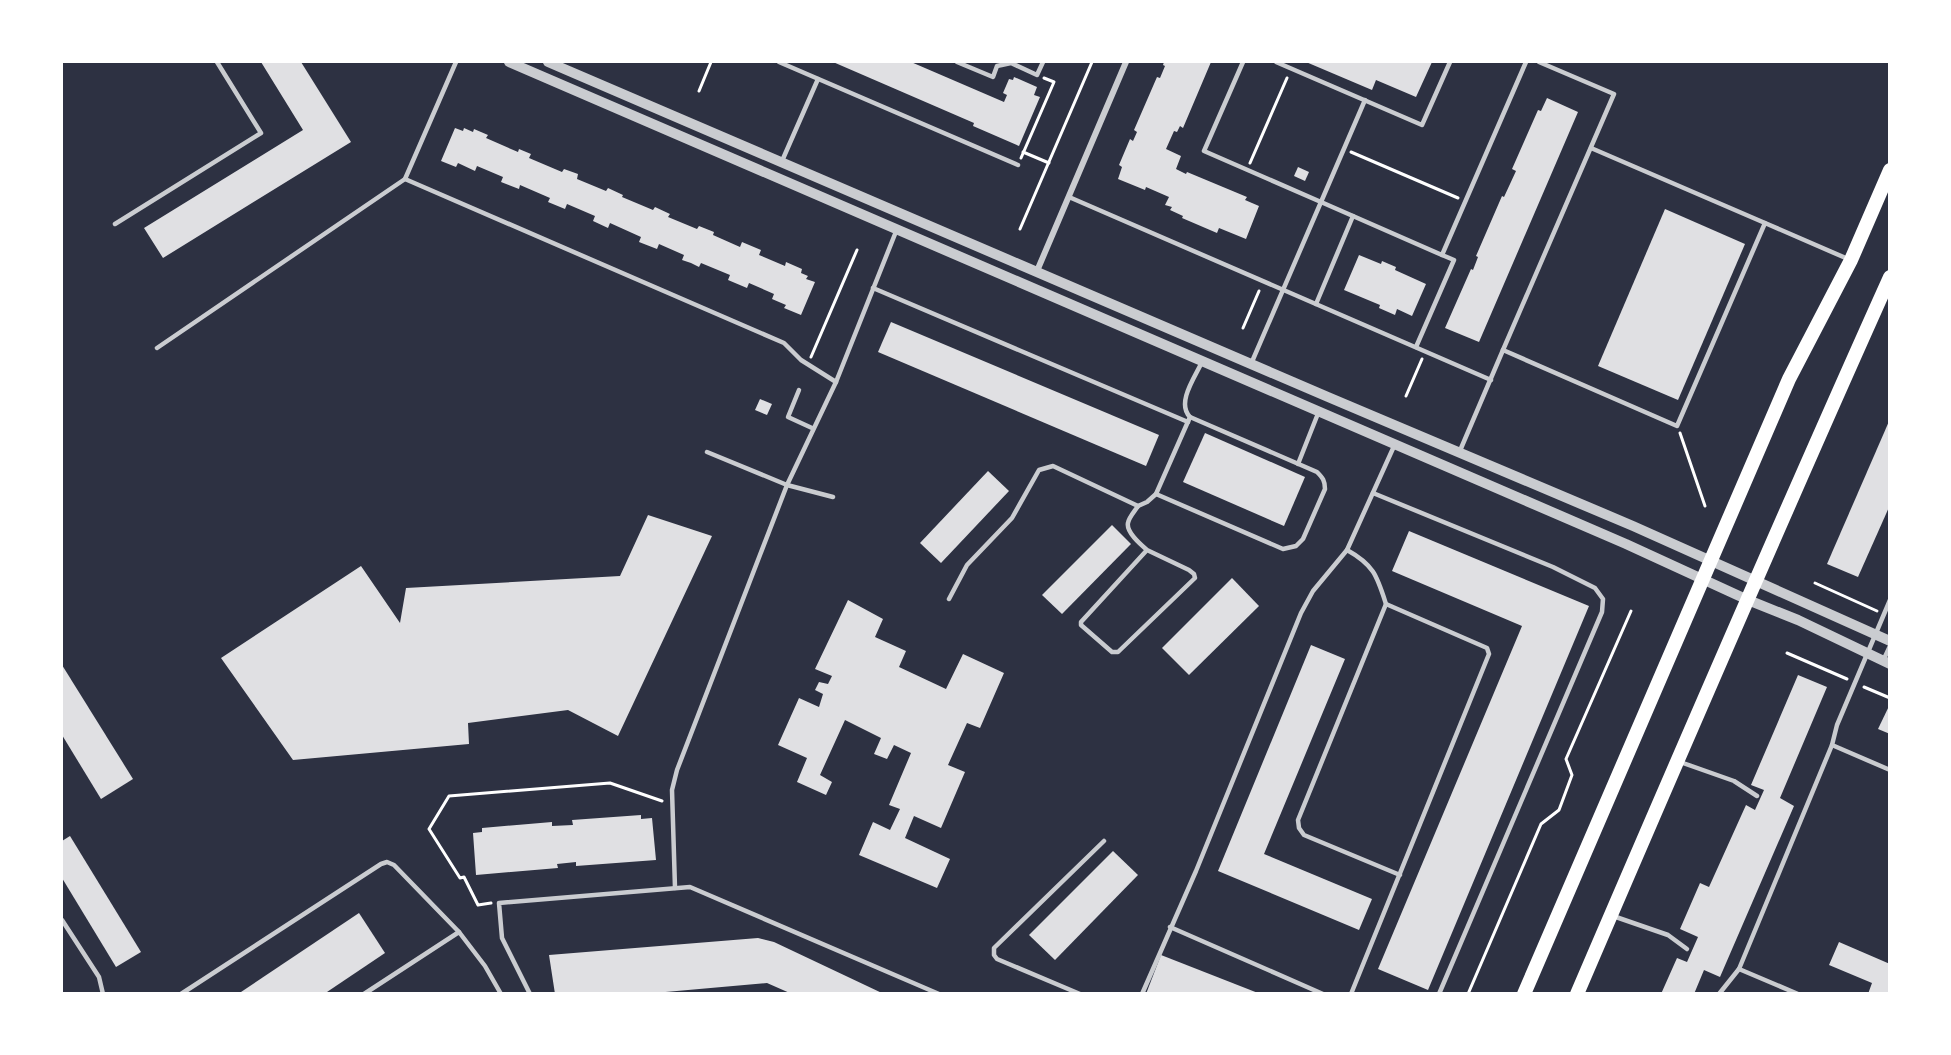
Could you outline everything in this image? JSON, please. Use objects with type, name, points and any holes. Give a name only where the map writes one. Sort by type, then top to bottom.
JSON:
[{"type":"main road","points":[[1524,993],[1789,378],[1851,260],[1890,170]]},
{"type":"main road","points":[[1576,993],[1890,277]]},
{"type":"street","points":[[509,62],[1395,444],[1798,620],[1886,663]]},
{"type":"street","points":[[548,62],[1710,560],[1890,641]]},
{"type":"street","points":[[1037,271],[1126,62]]},
{"type":"lane","points":[[115,224],[261,133],[217,62]]},
{"type":"lane","points":[[157,348],[405,178],[456,62]]},
{"type":"lane","points":[[778,62],[1018,165]]},
{"type":"lane","points":[[957,62],[993,77],[997,66],[1011,63],[1037,75],[1043,62]]},
{"type":"lane","points":[[1243,62],[1204,151],[1454,260],[1416,347]]},
{"type":"lane","points":[[1276,62],[1422,125],[1450,62]]},
{"type":"lane","points":[[1442,255],[1526,62]]},
{"type":"lane","points":[[1459,453],[1614,94],[1539,62]]},
{"type":"lane","points":[[782,161],[818,78]]},
{"type":"lane","points":[[1251,364],[1365,100]]},
{"type":"lane","points":[[1591,148],[1851,260]]},
{"type":"lane","points":[[405,178],[784,343],[801,360],[836,382]]},
{"type":"lane","points":[[1069,197],[1491,380]]},
{"type":"lane","points":[[1316,304],[1353,216]]},
{"type":"lane","points":[[1503,350],[1677,426],[1765,223]]},
{"type":"lane","points":[[675,888],[672,790],[677,770],[787,485],[812,428],[836,382],[897,229]]},
{"type":"lane","points":[[873,288],[1317,472],[1322,477],[1325,489],[1303,539],[1291,549],[1283,549],[1156,494]]},
{"type":"lane","points":[[1147,550],[1081,622],[1081,625],[1112,652],[1118,652],[1195,578],[1189,570],[1140,545],[1128,529],[1128,520],[1138,506],[1156,494],[1189,419],[1184,403],[1203,361]]},
{"type":"lane","points":[[800,390],[788,417],[812,428]]},
{"type":"lane","points":[[1298,464],[1319,411]]},
{"type":"lane","points":[[1142,993],[1196,871],[1301,613],[1312,591],[1347,550],[1395,444]]},
{"type":"lane","points":[[707,452],[787,485],[833,497]]},
{"type":"lane","points":[[949,599],[967,566],[1012,518],[1035,474],[1043,467],[1053,466],[1138,506]]},
{"type":"lane","points":[[1374,493],[1553,567],[1594,588],[1603,599],[1602,612],[1439,993]]},
{"type":"lane","points":[[1347,550],[1360,557],[1377,575],[1386,604],[1298,820],[1299,828],[1304,835],[1400,875]]},
{"type":"lane","points":[[1719,993],[1739,969],[1832,744],[1854,683],[1890,600]]},
{"type":"lane","points":[[1352,993],[1489,654],[1487,648],[1386,604]]},
{"type":"lane","points":[[1886,663],[1890,646]]},
{"type":"lane","points":[[1832,744],[1890,770]]},
{"type":"lane","points":[[1677,761],[1734,781],[1757,796]]},
{"type":"lane","points":[[1080,993],[997,959],[994,955],[994,948],[1104,841]]},
{"type":"lane","points":[[181,993],[381,864],[394,864],[459,932],[485,966],[501,993]]},
{"type":"lane","points":[[530,993],[502,938],[499,903],[690,887],[939,993]]},
{"type":"lane","points":[[1611,915],[1668,935],[1688,949]]},
{"type":"lane","points":[[62,920],[99,977],[103,993]]},
{"type":"lane","points":[[1170,927],[1323,993]]},
{"type":"lane","points":[[364,993],[459,932]]},
{"type":"lane","points":[[1739,969],[1798,993]]},
{"type":"path","points":[[699,91],[711,62]]},
{"type":"path","points":[[1020,229],[1092,62]]},
{"type":"path","points":[[1247,170],[1291,68]]},
{"type":"path","points":[[1018,165],[1054,82],[1037,75]]},
{"type":"path","points":[[1344,149],[1466,201]]},
{"type":"path","points":[[1023,152],[1049,163]]},
{"type":"path","points":[[808,364],[857,250]]},
{"type":"path","points":[[1243,327],[1263,281]]},
{"type":"path","points":[[1406,396],[1425,351]]},
{"type":"path","points":[[1677,426],[1705,506]]},
{"type":"path","points":[[1815,583],[1884,614]]},
{"type":"path","points":[[1468,993],[1541,824],[1559,810],[1572,775],[1566,759],[1631,611]]},
{"type":"path","points":[[1787,653],[1890,698]]},
{"type":"path","points":[[478,905],[464,877],[460,878],[429,829],[448,796],[610,783],[673,805]]},
{"type":"building","points":[[261,62],[301,62],[351,142],[163,258],[144,228],[303,130]]},
{"type":"building","points":[[833,62],[911,62],[1004,102],[1007,95],[1003,93],[1009,79],[1013,80],[1014,77],[1037,87],[1034,95],[1040,97],[1019,146],[973,126],[974,123]]},
{"type":"building","points":[[1164,62],[1211,62],[1183,128],[1180,126],[1177,132],[1174,131],[1166,149],[1181,156],[1176,169],[1247,197],[1245,200],[1259,206],[1246,239],[1219,228],[1217,233],[1182,218],[1183,216],[1170,210],[1172,207],[1165,205],[1169,197],[1118,179],[1122,167],[1119,165],[1130,139],[1133,141],[1137,132],[1134,130],[1157,77],[1160,78],[1165,66]]},
{"type":"building","points":[[1306,62],[1432,62],[1416,97],[1376,80],[1372,90]]},
{"type":"building","points":[[1547,98],[1578,112],[1479,342],[1445,328],[1471,269],[1473,270],[1478,257],[1476,256],[1502,196],[1504,197],[1516,171],[1512,169],[1538,110],[1541,111]]},
{"type":"building","points":[[455,128],[463,131],[464,128],[473,132],[474,129],[488,135],[486,138],[518,152],[519,149],[531,154],[529,158],[562,172],[564,169],[578,174],[577,179],[606,191],[608,188],[623,195],[622,197],[653,210],[655,207],[670,214],[668,217],[697,229],[699,226],[714,232],[713,235],[740,247],[742,242],[761,250],[759,255],[785,266],[786,262],[802,269],[801,273],[808,276],[806,279],[815,282],[801,315],[784,308],[786,305],[772,299],[774,294],[749,283],[747,288],[728,280],[730,275],[701,263],[699,267],[682,260],[684,255],[659,244],[657,249],[639,242],[641,237],[610,223],[608,228],[593,221],[595,216],[567,204],[565,209],[548,202],[550,198],[520,185],[519,189],[501,182],[503,177],[477,166],[475,171],[458,163],[456,167],[441,161]]},
{"type":"building","points":[[1298,167],[1309,172],[1305,181],[1294,176]]},
{"type":"building","points":[[1665,209],[1745,244],[1678,400],[1598,366]]},
{"type":"building","points":[[1359,255],[1396,267],[1395,270],[1426,284],[1412,316],[1397,309],[1395,315],[1379,308],[1380,305],[1344,290]]},
{"type":"building","points":[[891,322],[1159,435],[1146,466],[878,352]]},
{"type":"building","points":[[760,399],[772,404],[767,415],[755,410]]},
{"type":"building","points":[[1890,419],[1890,505],[1858,577],[1827,564]]},
{"type":"building","points":[[1205,433],[1305,477],[1284,526],[1183,482]]},
{"type":"building","points":[[988,471],[1009,491],[941,563],[920,543]]},
{"type":"building","points":[[648,515],[712,536],[618,736],[568,710],[468,723],[469,744],[293,760],[221,658],[361,566],[400,623],[406,588],[620,576]]},
{"type":"building","points":[[1112,525],[1131,544],[1062,614],[1042,595]]},
{"type":"building","points":[[1409,531],[1589,606],[1428,990],[1378,969],[1522,626],[1392,571]]},
{"type":"building","points":[[1232,578],[1259,606],[1189,675],[1162,648]]},
{"type":"building","points":[[848,600],[883,619],[875,637],[906,651],[899,667],[946,689],[963,654],[1004,673],[980,728],[967,723],[948,765],[965,772],[941,828],[914,816],[905,838],[950,859],[937,888],[859,855],[873,822],[890,830],[900,809],[889,805],[911,753],[894,745],[887,759],[874,754],[881,738],[845,720],[820,775],[832,782],[826,795],[797,782],[807,758],[778,745],[799,698],[819,707],[823,694],[815,690],[819,682],[828,684],[832,676],[815,669]]},
{"type":"building","points":[[1311,645],[1345,659],[1264,854],[1372,899],[1359,930],[1218,871]]},
{"type":"building","points":[[62,665],[133,779],[101,799],[62,735]]},
{"type":"building","points":[[1798,675],[1827,687],[1780,798],[1794,806],[1720,977],[1704,970],[1694,994],[1661,994],[1677,958],[1687,962],[1698,937],[1680,929],[1700,883],[1709,887],[1746,805],[1755,810],[1764,790],[1751,785]]},
{"type":"building","points":[[1890,704],[1890,734],[1878,729]]},
{"type":"building","points":[[641,815],[641,819],[652,818],[656,860],[576,866],[576,862],[557,864],[558,868],[476,875],[473,833],[482,832],[482,828],[552,822],[552,826],[573,825],[572,820]]},
{"type":"building","points":[[70,836],[141,952],[116,967],[62,878],[62,841]]},
{"type":"building","points":[[1113,851],[1138,875],[1055,960],[1029,935]]},
{"type":"building","points":[[359,913],[385,953],[324,994],[238,994]]},
{"type":"building","points":[[758,938],[774,942],[884,994],[792,994],[767,983],[643,994],[555,994],[549,955]]},
{"type":"building","points":[[1839,942],[1890,964],[1890,994],[1868,994],[1872,983],[1829,965]]},
{"type":"building","points":[[1161,955],[1258,993],[1258,994],[1146,994]]}]
